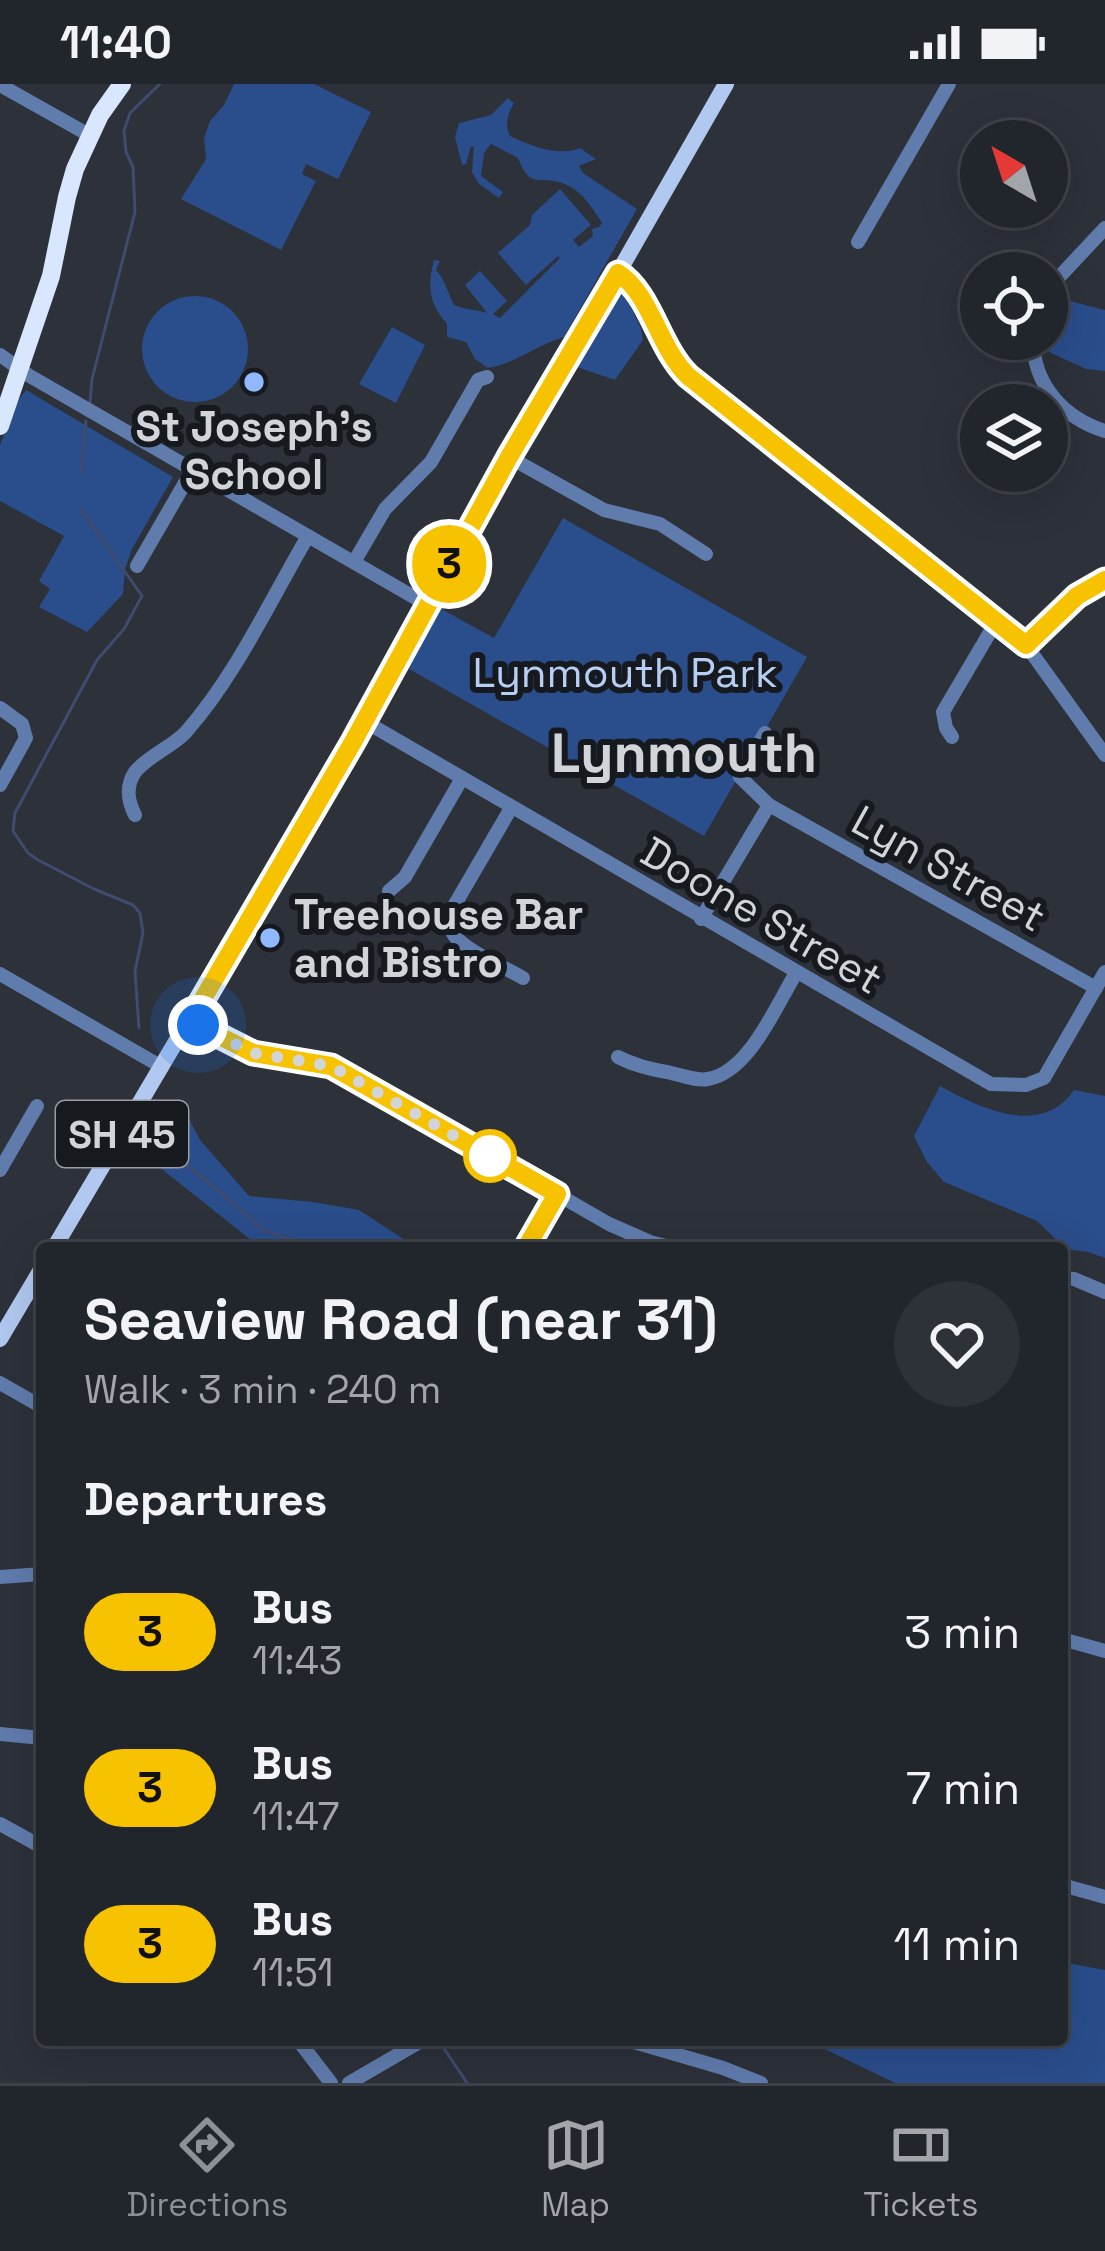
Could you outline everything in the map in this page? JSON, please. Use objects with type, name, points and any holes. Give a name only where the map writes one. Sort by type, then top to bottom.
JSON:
[{"type":"highway","points":[[0,426],[52,276],[70,182],[89,135],[122,84]]},
{"type":"main road","name":"SH 45","points":[[58,1242],[364,722],[509,457],[726,84]]},
{"type":"main road","points":[[0,1339],[36,1278]]},
{"type":"street","points":[[858,242],[949,84]]},
{"type":"street","points":[[0,85],[89,135]]},
{"type":"street","points":[[1068,265],[1105,228]]},
{"type":"street","points":[[618,273],[634,287],[670,356],[688,376],[1026,645],[1105,755]]},
{"type":"street","points":[[0,355],[426,604]]},
{"type":"street","points":[[1036,360],[1051,394],[1076,418],[1105,430]]},
{"type":"street","points":[[354,562],[385,509],[430,462],[478,380],[487,377]]},
{"type":"street","points":[[509,457],[604,510],[660,524],[706,554]]},
{"type":"street","points":[[137,566],[193,470]]},
{"type":"street","points":[[135,815],[127,800],[136,772],[183,735],[220,687],[308,536]]},
{"type":"street","points":[[1026,645],[1077,596],[1105,580]]},
{"type":"street","points":[[952,737],[943,712],[996,622]]},
{"type":"street","points":[[0,708],[19,720],[26,733],[0,785]]},
{"type":"street","name":"Doone Street","points":[[364,722],[983,1081],[1006,1086],[1045,1078],[1105,972]]},
{"type":"street","points":[[701,919],[769,805],[740,777],[765,733]]},
{"type":"street","points":[[389,891],[405,878],[461,780]]},
{"type":"street","name":"Lyn Street","points":[[769,805],[1096,988]]},
{"type":"street","points":[[511,808],[454,906],[450,923],[462,943],[523,978]]},
{"type":"street","points":[[0,974],[161,1067]]},
{"type":"street","points":[[617,1058],[704,1080],[722,1075],[751,1049],[796,974]]},
{"type":"street","points":[[190,1021],[253,1053],[331,1066],[620,1230],[656,1242]]},
{"type":"street","points":[[0,1170],[37,1106]]},
{"type":"street","points":[[529,1242],[557,1194]]},
{"type":"street","points":[[1068,1278],[1105,1292]]},
{"type":"street","points":[[0,1383],[36,1404]]},
{"type":"street","points":[[0,1576],[36,1574]]},
{"type":"street","points":[[1068,1641],[1105,1651]]},
{"type":"street","points":[[0,1734],[36,1737]]},
{"type":"street","points":[[0,1824],[36,1844]]},
{"type":"street","points":[[1068,1887],[1105,1897]]},
{"type":"street","points":[[303,2046],[331,2083]]},
{"type":"street","points":[[349,2083],[413,2046]]},
{"type":"street","points":[[643,2046],[721,2076],[760,2083]]},
{"type":"green space","points":[[234,84],[314,84],[371,112],[338,179],[306,164],[302,174],[316,181],[281,250],[181,199],[206,159],[204,138],[210,121]]},
{"type":"green space","points":[[508,98],[514,103],[507,127],[510,136],[554,151],[580,148],[596,159],[579,166],[583,173],[637,209],[564,337],[488,368],[475,359],[466,342],[447,337],[447,324],[431,294],[434,260],[440,261],[436,270],[454,305],[487,313],[465,285],[480,271],[507,301],[493,314],[500,318],[560,258],[526,285],[498,253],[530,225],[532,215],[560,189],[591,225],[573,240],[579,247],[602,223],[573,188],[532,178],[518,158],[491,144],[484,153],[481,176],[503,192],[499,198],[479,184],[472,172],[474,147],[462,165],[455,137],[459,123],[491,115]]},
{"type":"green space","points":[[623,291],[643,340],[615,380],[577,367]]},
{"type":"green space","points":[[195,296],[215,300],[232,312],[244,329],[248,349],[244,369],[232,386],[215,398],[195,402],[175,398],[158,386],[146,369],[142,349],[146,329],[158,312],[175,300]]},
{"type":"green space","points":[[1068,301],[1105,310],[1105,371],[1066,360]]},
{"type":"green space","points":[[392,327],[425,345],[396,403],[359,384]]},
{"type":"green space","points":[[26,390],[173,477],[132,549],[123,594],[87,632],[39,607],[50,589],[39,581],[64,536],[0,501],[0,445]]},
{"type":"green space","name":"Lynmouth Park","points":[[563,518],[807,657],[704,836],[402,665],[436,606],[494,638]]},
{"type":"green space","points":[[940,1086],[991,1110],[1028,1116],[1060,1105],[1074,1090],[1105,1096],[1105,1258],[1068,1249],[1068,1242],[1059,1242],[1037,1221],[944,1182],[914,1136]]},
{"type":"green space","points":[[178,1098],[200,1140],[249,1196],[359,1210],[408,1242],[253,1242],[144,1155]]},
{"type":"green space","points":[[1068,1963],[1105,1970],[1105,2083],[895,2083],[818,2046],[1068,2046]]},
{"type":"waterway","points":[[90,402],[135,212],[133,167],[124,131],[130,113],[160,84]]},
{"type":"waterway","points":[[81,473],[86,421]]},
{"type":"waterway","points":[[81,509],[142,596],[124,629],[97,660],[15,813],[13,831],[38,860],[133,905],[140,913],[143,933],[135,971],[139,1028]]},
{"type":"waterway","points":[[168,1120],[170,1138],[185,1163],[266,1231],[300,1242]]},
{"type":"waterway","points":[[443,2047],[467,2083]]},
{"type":"bus line","name":"3","points":[[529,1242],[557,1194],[343,1071],[253,1053],[190,1021],[618,273],[634,287],[670,356],[688,376],[1026,645],[1077,596],[1105,580]]},
{"type":"place","name":"St Joseph's School","points":[[254,382]]},
{"type":"place","name":"Treehouse Bar and Bistro","points":[[270,938]]},
{"type":"district","name":"Lynmouth","points":[[684,753]]},
{"type":"route","points":[[198,1025],[253,1053],[343,1071],[490,1156]]}]
